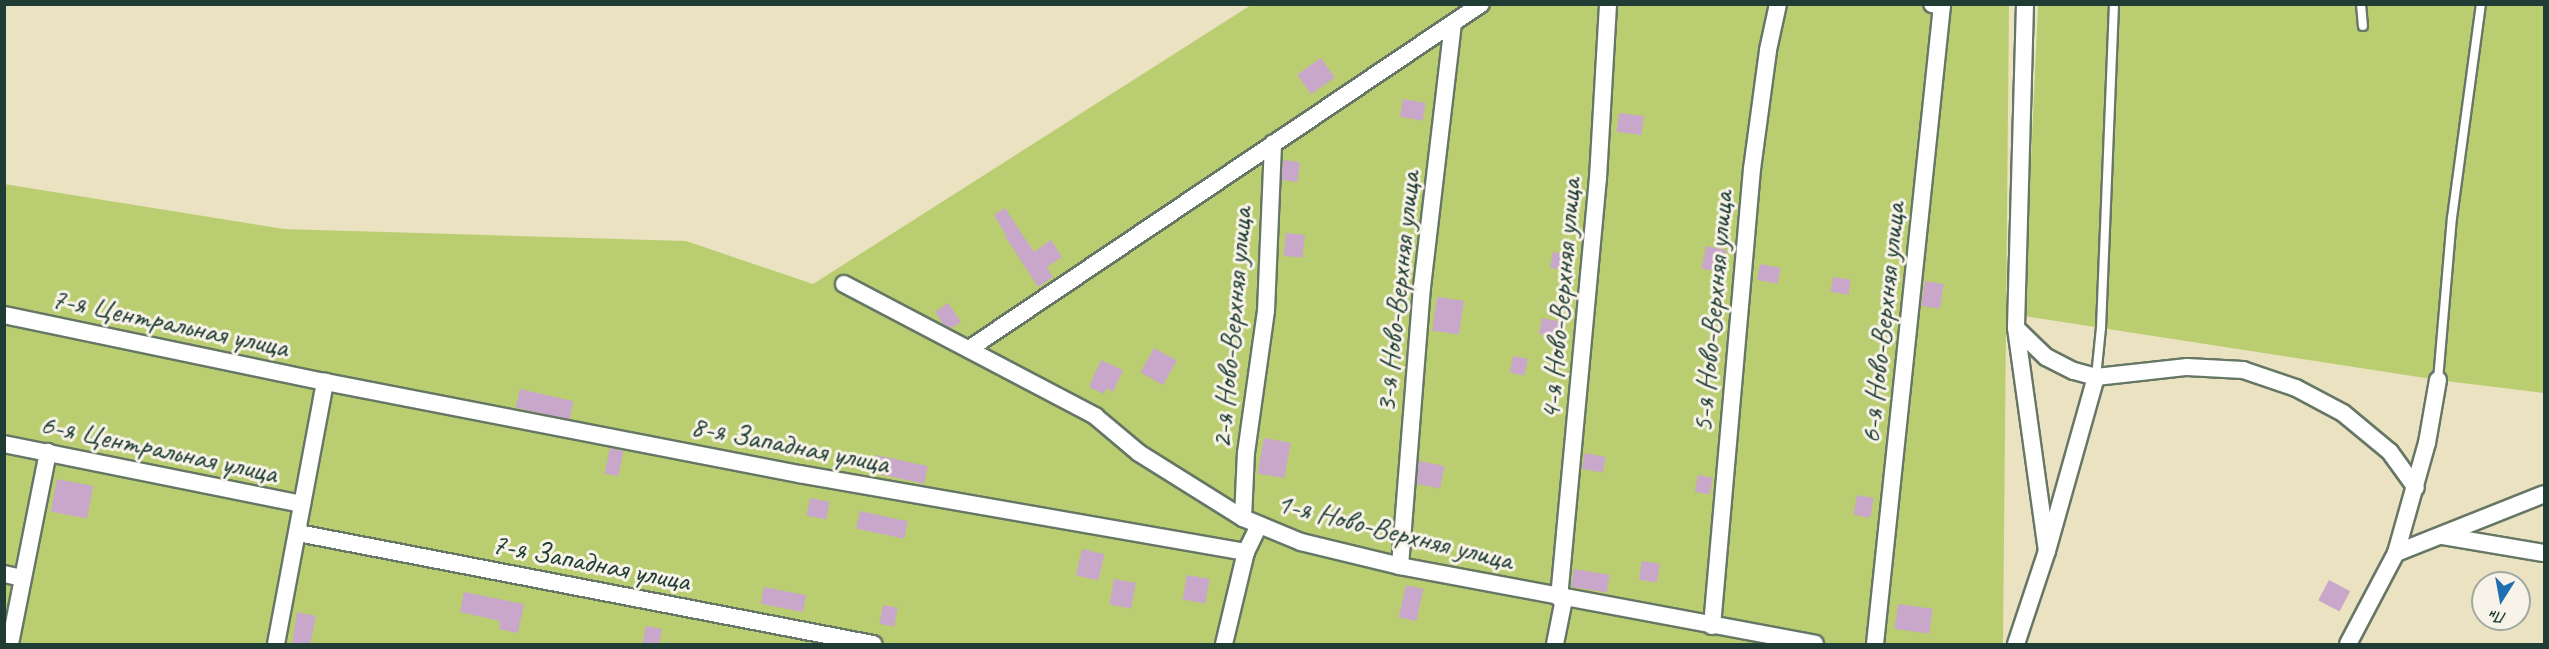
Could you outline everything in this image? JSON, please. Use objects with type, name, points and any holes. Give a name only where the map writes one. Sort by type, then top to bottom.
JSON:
[{"type":"street","points":[[969,349],[1481,4]]},
{"type":"street","name":"4-я Ново-Верхняя улица","points":[[1555,645],[1598,178],[1608,4]]},
{"type":"street","name":"5-я Ново-Верхняя улица","points":[[1712,626],[1752,169],[1768,51],[1778,4]]},
{"type":"street","points":[[2025,4],[2016,328],[2047,550]]},
{"type":"street","name":"6-я Ново-Верхняя улица","points":[[1875,645],[1937,5]]},
{"type":"street","name":"3-я Ново-Верхняя улица","points":[[1400,567],[1422,287],[1453,24]]},
{"type":"street","name":"2-я Ново-Верхняя улица","points":[[1251,521],[1246,453],[1266,311],[1273,143]]},
{"type":"street","name":"1-я Ново-Верхняя улица","points":[[844,284],[1095,416],[1139,453],[1251,521],[1301,542],[1400,567],[1815,645]]},
{"type":"street","name":"7-я Центральная улица","points":[[4,315],[325,382]]},
{"type":"street","points":[[2016,328],[2046,357],[2074,371],[2096,377],[2187,367],[2243,370],[2296,388],[2343,413],[2390,452],[2416,488]]},
{"type":"street","points":[[2016,645],[2047,550],[2096,377]]},
{"type":"street","points":[[2348,645],[2396,553],[2416,488],[2438,380]]},
{"type":"street","points":[[276,645],[325,382]]},
{"type":"street","name":"8-я Западная улица","points":[[325,382],[799,474],[1246,552]]},
{"type":"street","name":"6-я Центральная улица","points":[[4,444],[302,504]]},
{"type":"street","points":[[10,645],[48,452]]},
{"type":"street","points":[[2396,553],[2544,494]]},
{"type":"street","points":[[1224,645],[1251,521]]},
{"type":"street","name":"7-я Западная улица","points":[[298,533],[873,645]]},
{"type":"street","points":[[2442,536],[2544,553]]},
{"type":"street","points":[[4,574],[23,578]]},
{"type":"lane","points":[[2096,377],[2101,328],[2114,4]]},
{"type":"lane","points":[[2361,4],[2363,26]]},
{"type":"lane","points":[[2438,380],[2452,218],[2481,4]]},
{"type":"green space","points":[[1251,5],[2009,5],[2003,644],[5,644],[4,184],[284,229],[686,241],[813,284]]},
{"type":"green space","points":[[2038,5],[2544,5],[2544,393],[2438,380],[2024,316]]},
{"type":"building","points":[[1321,58],[1335,78],[1311,94],[1297,75]]},
{"type":"building","points":[[1403,99],[1426,103],[1423,121],[1400,117]]},
{"type":"building","points":[[1619,113],[1644,116],[1641,135],[1617,132]]},
{"type":"building","points":[[1283,160],[1300,162],[1297,182],[1281,180]]},
{"type":"building","points":[[1005,208],[1034,252],[1051,240],[1062,257],[1047,267],[1053,277],[1038,287],[994,215]]},
{"type":"building","points":[[1286,233],[1305,235],[1302,258],[1284,256]]},
{"type":"building","points":[[1706,246],[1727,250],[1722,273],[1702,269]]},
{"type":"building","points":[[1553,252],[1574,256],[1571,272],[1550,268]]},
{"type":"building","points":[[1760,264],[1781,268],[1778,284],[1757,280]]},
{"type":"building","points":[[1833,277],[1851,280],[1848,295],[1831,292]]},
{"type":"building","points":[[1925,281],[1944,284],[1940,309],[1921,306]]},
{"type":"building","points":[[1437,297],[1464,301],[1459,334],[1432,331]]},
{"type":"building","points":[[948,303],[961,322],[951,328],[943,324],[935,312]]},
{"type":"building","points":[[1542,318],[1563,322],[1560,338],[1539,334]]},
{"type":"building","points":[[1154,348],[1177,361],[1163,385],[1140,372]]},
{"type":"building","points":[[1513,356],[1528,359],[1524,376],[1510,373]]},
{"type":"building","points":[[1101,360],[1123,370],[1113,392],[1106,388],[1104,394],[1089,387]]},
{"type":"building","points":[[520,389],[574,401],[569,420],[516,408]]},
{"type":"building","points":[[1264,438],[1291,443],[1284,478],[1258,473]]},
{"type":"building","points":[[610,448],[624,451],[618,476],[605,473]]},
{"type":"building","points":[[1585,453],[1606,457],[1603,473],[1582,469]]},
{"type":"building","points":[[876,455],[928,466],[924,484],[872,473]]},
{"type":"building","points":[[1419,461],[1445,466],[1440,489],[1415,484]]},
{"type":"building","points":[[1698,475],[1713,478],[1709,495],[1695,492]]},
{"type":"building","points":[[57,479],[93,486],[87,518],[51,511]]},
{"type":"building","points":[[1857,495],[1874,498],[1870,518],[1854,515]]},
{"type":"building","points":[[810,498],[830,502],[826,519],[807,516]]},
{"type":"building","points":[[860,511],[908,521],[904,539],[856,529]]},
{"type":"building","points":[[1082,549],[1104,554],[1098,580],[1076,575]]},
{"type":"building","points":[[1642,561],[1660,564],[1657,583],[1639,580]]},
{"type":"building","points":[[1574,569],[1610,575],[1607,592],[1571,587]]},
{"type":"building","points":[[1187,575],[1210,579],[1205,604],[1183,600]]},
{"type":"building","points":[[1114,579],[1136,583],[1131,608],[1109,605]]},
{"type":"building","points":[[2329,580],[2350,591],[2339,612],[2318,600]]},
{"type":"building","points":[[1406,585],[1424,589],[1416,621],[1399,617]]},
{"type":"building","points":[[764,587],[806,595],[803,612],[761,604]]},
{"type":"building","points":[[464,592],[524,604],[518,633],[499,629],[500,621],[460,612]]},
{"type":"building","points":[[1898,604],[1933,609],[1929,634],[1895,629]]},
{"type":"building","points":[[883,605],[898,608],[894,627],[879,624]]},
{"type":"building","points":[[297,612],[316,616],[310,645],[292,645]]},
{"type":"building","points":[[646,626],[662,629],[659,645],[642,645]]}]
